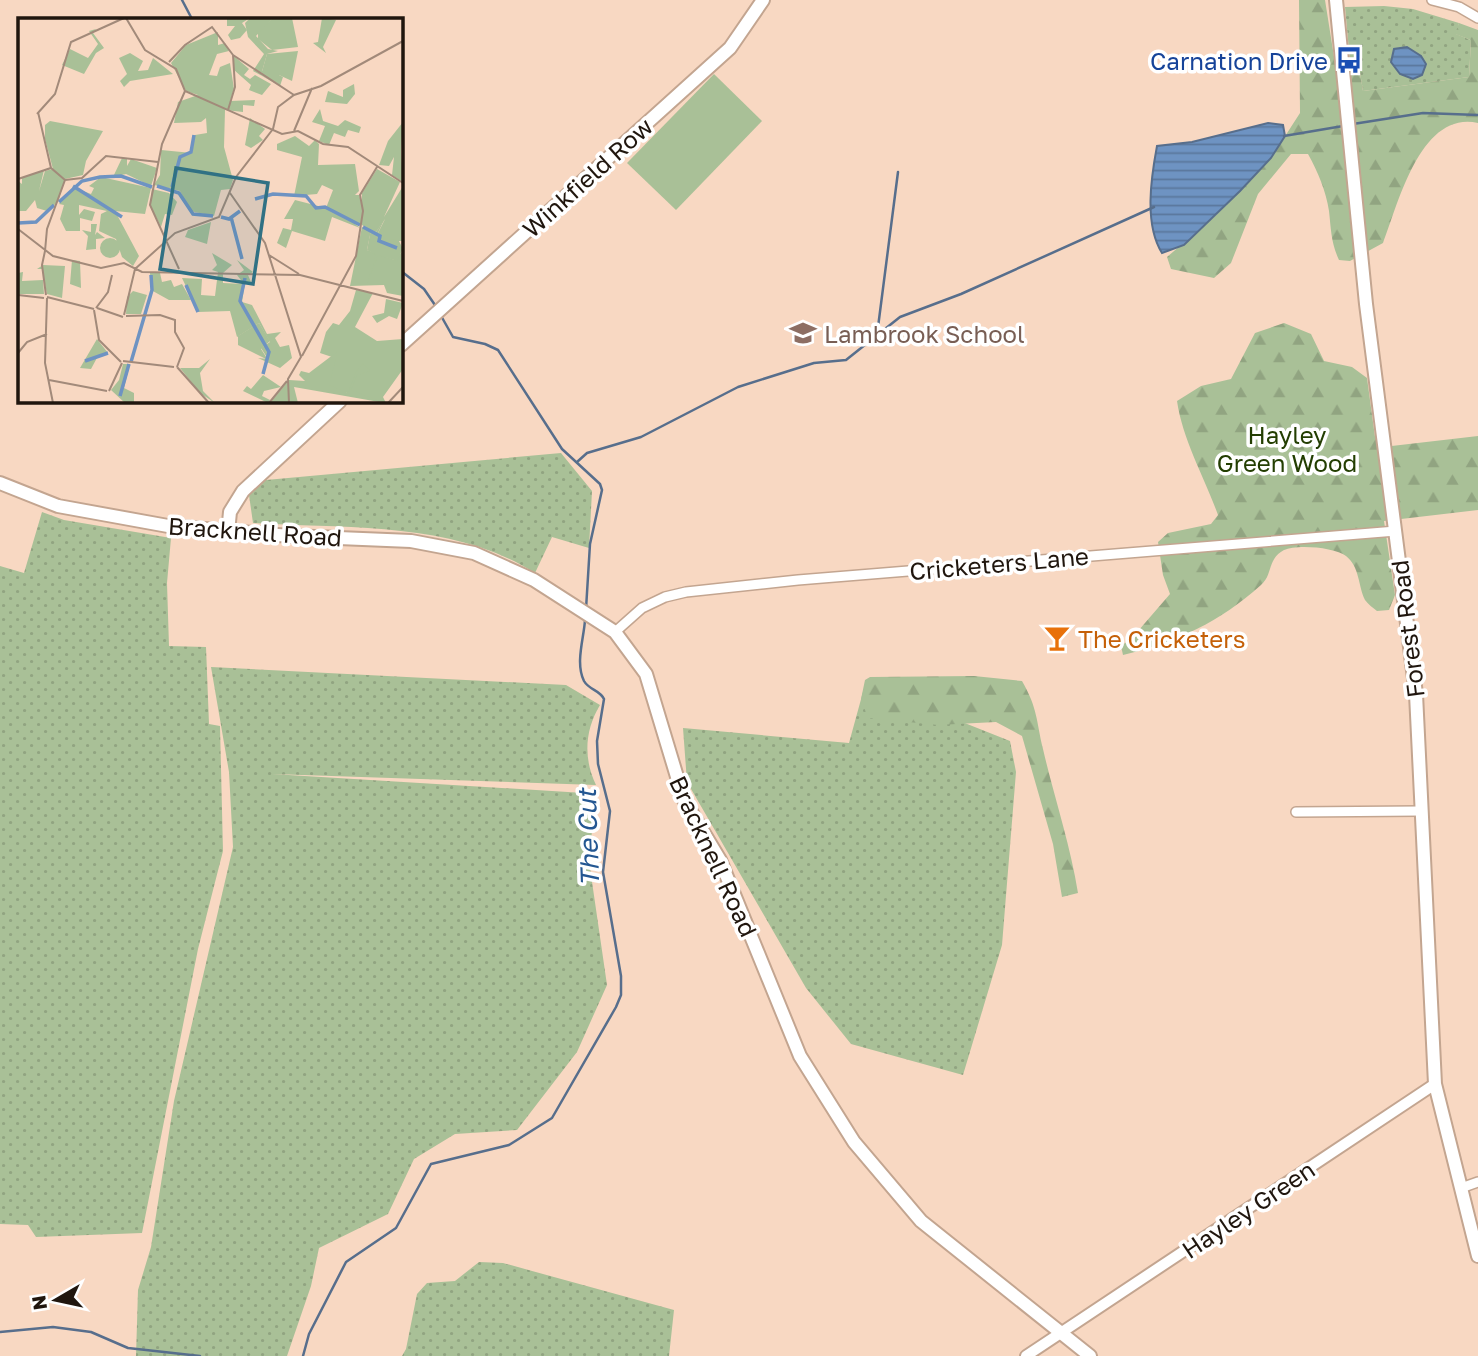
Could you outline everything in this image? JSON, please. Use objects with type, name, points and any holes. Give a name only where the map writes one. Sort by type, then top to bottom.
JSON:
[{"type":"main road","name":"Winkfield Row","points":[[402,344],[730,48],[763,0]]},
{"type":"main road","name":"Forest Road","points":[[1336,0],[1366,304],[1416,694],[1435,1084],[1478,1256]]},
{"type":"main road","points":[[228,532],[229,512],[243,491],[339,402]]},
{"type":"main road","name":"Bracknell Road","points":[[0,482],[58,506],[168,526],[228,532],[411,541],[474,554],[534,580],[615,632],[646,674],[684,800],[720,860],[800,1056],[854,1142],[921,1221],[1090,1356]]},
{"type":"street","points":[[1432,0],[1460,4],[1478,18]]},
{"type":"street","name":"Cricketers Lane","points":[[615,632],[642,608],[665,597],[685,592],[782,581],[1396,531]]},
{"type":"street","points":[[1296,812],[1420,811]]},
{"type":"street","name":"Hayley Green","points":[[1026,1356],[1435,1084]]},
{"type":"street","points":[[1461,1188],[1478,1182]]},
{"type":"green space","points":[[1299,0],[1325,0],[1335,63],[1358,60],[1363,91],[1469,77],[1471,40],[1455,34],[1459,23],[1478,30],[1478,123],[1458,123],[1441,131],[1426,145],[1404,185],[1383,243],[1350,261],[1339,260],[1336,254],[1326,196],[1308,154],[1291,154],[1258,194],[1231,263],[1214,278],[1171,269],[1167,257],[1214,217],[1271,158],[1300,113]]},
{"type":"green space","points":[[1384,6],[1413,9],[1459,23],[1456,34],[1471,40],[1469,77],[1363,91],[1358,60],[1350,61],[1345,7]]},
{"type":"green space","points":[[714,74],[762,121],[676,210],[627,163]]},
{"type":"green space","name":"Hayley Green Wood","points":[[1284,323],[1311,334],[1324,361],[1352,367],[1367,378],[1375,437],[1383,447],[1478,436],[1478,510],[1384,521],[1395,595],[1389,610],[1377,611],[1365,600],[1356,571],[1346,556],[1325,549],[1290,548],[1275,558],[1265,581],[1230,610],[1180,637],[1123,655],[1121,646],[1132,638],[1170,594],[1163,575],[1158,542],[1168,533],[1211,524],[1218,515],[1189,444],[1177,401],[1201,386],[1231,379],[1255,333]]},
{"type":"green space","points":[[561,453],[592,491],[589,548],[552,537],[535,573],[503,556],[470,544],[435,536],[362,528],[253,523],[249,495],[266,480]]},
{"type":"green space","points":[[42,512],[64,520],[171,538],[167,583],[169,646],[206,647],[209,724],[220,726],[223,851],[198,949],[142,1233],[36,1237],[28,1225],[0,1224],[0,566],[24,573]]},
{"type":"green space","points":[[211,667],[566,685],[600,705],[591,724],[588,744],[589,765],[596,785],[272,774],[584,793],[593,807],[590,868],[607,985],[577,1052],[517,1130],[455,1134],[414,1159],[388,1214],[319,1248],[311,1286],[287,1356],[136,1356],[138,1290],[151,1247],[174,1101],[233,847],[229,772]]},
{"type":"green space","points":[[974,676],[1022,681],[1031,699],[1078,893],[1062,897],[1053,844],[1022,736],[996,722],[938,725],[868,718],[861,699],[865,680],[870,677]]},
{"type":"green space","points":[[863,692],[937,712],[1010,741],[1016,772],[1002,945],[963,1075],[851,1044],[806,988],[687,782],[683,728],[849,743]]},
{"type":"green space","points":[[479,1262],[503,1263],[674,1310],[669,1356],[402,1356],[406,1349],[417,1294],[427,1283],[455,1281]]},
{"type":"water","points":[[1407,47],[1421,56],[1426,64],[1422,75],[1413,79],[1400,74],[1391,62],[1394,49]]},
{"type":"water","points":[[1268,123],[1283,125],[1285,136],[1271,158],[1184,245],[1162,253],[1153,229],[1150,201],[1157,146],[1192,142]]},
{"type":"waterway","name":"The Cut","points":[[182,0],[191,18]]},
{"type":"waterway","points":[[1353,124],[1423,113],[1478,115]]},
{"type":"waterway","points":[[1284,136],[1343,126]]},
{"type":"waterway","points":[[877,335],[898,172]]},
{"type":"waterway","points":[[577,462],[587,453],[641,437],[738,387],[814,363],[846,360],[900,317],[961,294],[1154,207]]},
{"type":"waterway","name":"The Cut","points":[[402,272],[424,289],[437,308]]},
{"type":"waterway","name":"The Cut","points":[[440,314],[453,337],[485,344],[498,350],[562,449],[600,484],[602,490],[590,544],[586,609]]},
{"type":"waterway","name":"The Cut","points":[[303,1356],[309,1334],[346,1262],[396,1228],[431,1164],[509,1145],[552,1118],[621,995],[621,976],[603,872],[610,811],[598,764],[597,741],[604,699],[586,684],[581,674],[580,659],[585,620]]},
{"type":"waterway","points":[[0,1332],[53,1327],[91,1332],[128,1348],[200,1356]]},
{"type":"place","name":"Carnation Drive","points":[[1349,60]]},
{"type":"place","name":"Lambrook School","points":[[803,333]]},
{"type":"place","name":"The Cricketers","points":[[1057,638]]}]
